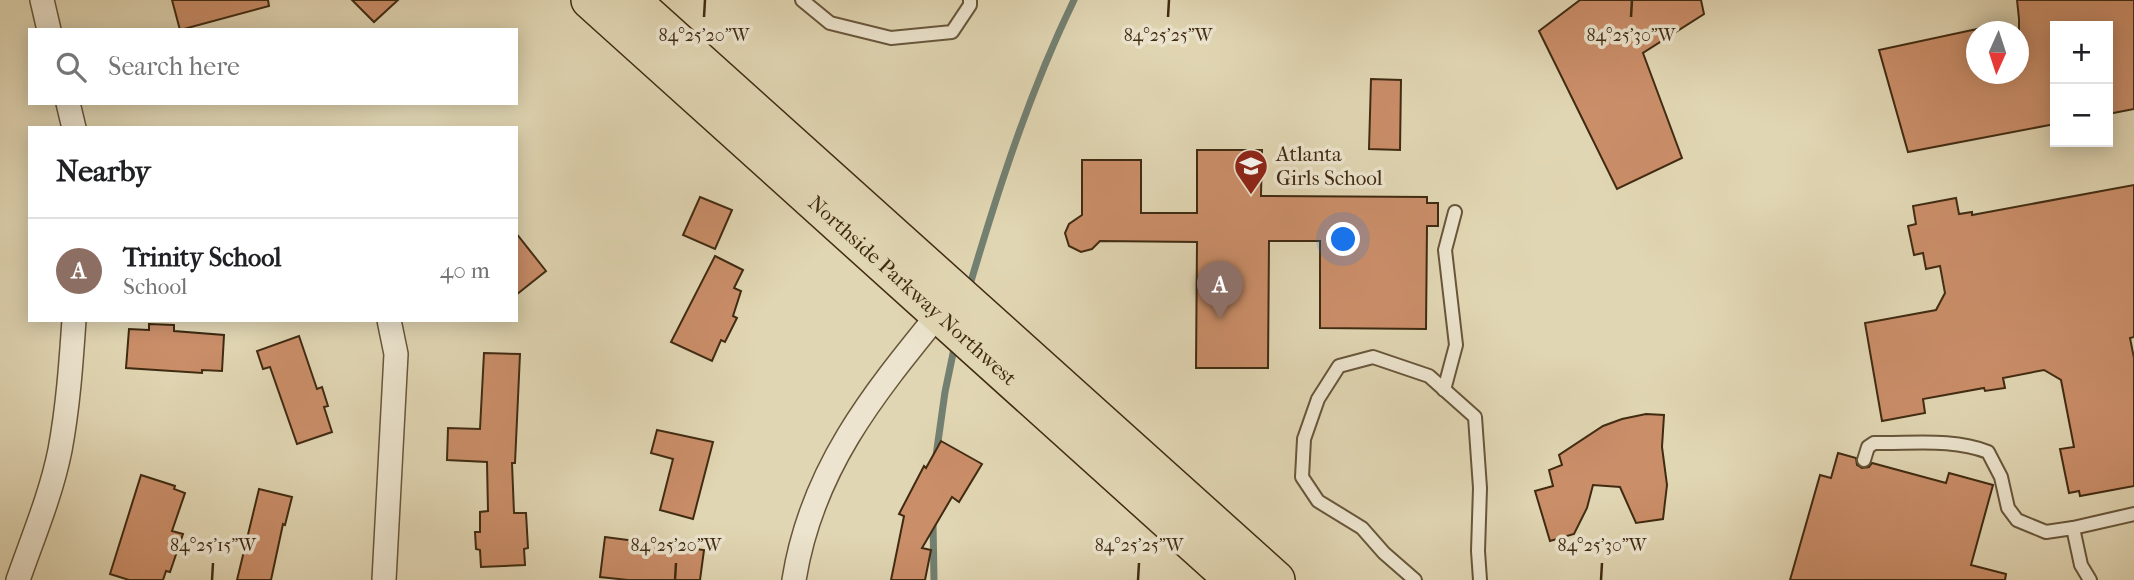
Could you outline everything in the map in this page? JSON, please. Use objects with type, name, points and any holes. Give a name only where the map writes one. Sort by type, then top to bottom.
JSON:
[{"type":"main road","name":"Northside Parkway Northwest","points":[[590,0],[1276,580]]},
{"type":"main road","name":"Northside Parkway Northwest","points":[[631,0],[1234,580]]},
{"type":"street","points":[[42,0],[49,28]]},
{"type":"street","points":[[68,105],[74,126]]},
{"type":"street","points":[[793,580],[799,548],[815,498],[837,451],[859,418],[947,304]]},
{"type":"street","points":[[18,580],[51,486],[59,452],[69,394],[74,322]]},
{"type":"street","points":[[384,580],[396,354],[388,322]]},
{"type":"lane","points":[[802,0],[831,23],[891,38],[952,32],[970,5],[970,0]]},
{"type":"lane","points":[[1444,390],[1456,345],[1445,250],[1455,212]]},
{"type":"lane","points":[[1415,580],[1384,553],[1362,528],[1318,501],[1302,477],[1304,439],[1318,399],[1339,366],[1373,356],[1429,376],[1475,417],[1480,488],[1480,580]]},
{"type":"lane","points":[[1864,460],[1868,447],[1874,443],[1943,442],[1973,446],[1989,452],[2001,477],[2008,508],[2017,520],[2046,532],[2134,514]]},
{"type":"lane","points":[[2073,528],[2081,565],[2090,580]]},
{"type":"building","points":[[172,0],[268,0],[269,6],[179,28]]},
{"type":"building","points":[[352,0],[398,0],[374,22]]},
{"type":"building","points":[[1580,0],[1701,0],[1704,14],[1643,53],[1682,158],[1617,189],[1539,31]]},
{"type":"building","points":[[2017,0],[2134,0],[2134,109],[2113,113],[2113,21],[2050,21],[2050,125],[1908,152],[1879,50],[1966,31],[1966,84],[2029,84],[2029,21],[2019,19]]},
{"type":"building","points":[[1371,79],[1401,80],[1400,150],[1369,149]]},
{"type":"building","points":[[1197,150],[1262,150],[1261,196],[1427,197],[1427,203],[1438,203],[1438,226],[1427,226],[1426,329],[1320,328],[1320,241],[1269,241],[1268,368],[1196,368],[1197,242],[1100,241],[1092,249],[1081,252],[1069,246],[1065,233],[1069,224],[1082,215],[1082,160],[1141,160],[1141,213],[1197,213]]},
{"type":"building","points":[[2134,185],[2134,337],[2130,338],[2134,358],[2134,486],[2080,496],[2079,491],[2069,493],[2060,449],[2074,447],[2061,380],[2044,370],[2003,378],[2005,388],[1985,391],[1984,388],[1923,399],[1925,413],[1882,421],[1865,323],[1936,310],[1945,293],[1940,266],[1926,269],[1923,253],[1914,255],[1908,226],[1916,224],[1913,206],[1956,198],[1959,214],[1972,212],[1972,215]]},
{"type":"building","points":[[700,197],[732,210],[715,249],[683,235]]},
{"type":"building","points":[[518,236],[546,271],[518,293]]},
{"type":"building","points":[[715,256],[743,270],[734,288],[741,291],[733,316],[737,318],[725,342],[721,340],[712,361],[671,342]]},
{"type":"building","points":[[149,324],[174,325],[174,331],[224,335],[222,371],[202,370],[202,373],[126,368],[129,329],[149,330]]},
{"type":"building","points":[[299,336],[317,389],[322,387],[328,406],[324,407],[332,432],[297,444],[270,367],[263,369],[257,351]]},
{"type":"building","points":[[484,353],[520,354],[515,463],[512,463],[514,513],[526,513],[528,548],[524,549],[525,565],[481,567],[475,532],[480,532],[480,512],[488,511],[487,462],[447,460],[448,428],[480,429]]},
{"type":"building","points":[[1646,414],[1664,415],[1662,447],[1667,485],[1663,519],[1636,523],[1620,487],[1593,485],[1587,508],[1574,534],[1550,541],[1535,491],[1553,486],[1549,470],[1562,465],[1559,455],[1603,426]]},
{"type":"building","points":[[657,430],[713,442],[693,519],[660,510],[673,459],[651,453]]},
{"type":"building","points":[[941,441],[982,464],[959,502],[952,497],[922,548],[931,550],[925,580],[891,580],[904,516],[899,514],[924,466],[926,468]]},
{"type":"building","points":[[1838,453],[1856,458],[1857,465],[1862,468],[1869,467],[1872,463],[1946,483],[1949,473],[1993,485],[1971,565],[2006,574],[2005,580],[1790,580],[1820,475],[1831,478]]},
{"type":"building","points":[[141,475],[175,486],[174,489],[185,493],[172,531],[183,534],[170,572],[166,571],[163,580],[129,580],[110,574]]},
{"type":"building","points":[[259,489],[292,497],[285,525],[283,524],[271,580],[237,580]]},
{"type":"building","points":[[605,537],[704,550],[700,580],[628,580],[600,577]]},
{"type":"waterway","points":[[969,288],[1016,142],[1043,70],[1074,0]]},
{"type":"waterway","points":[[936,456],[955,344]]},
{"type":"waterway","points":[[933,521],[934,580]]},
{"type":"place","name":"Atlanta Girls School","points":[[1251,196]]},
{"type":"place","name":"Trinity School","points":[[1220,319]]}]
